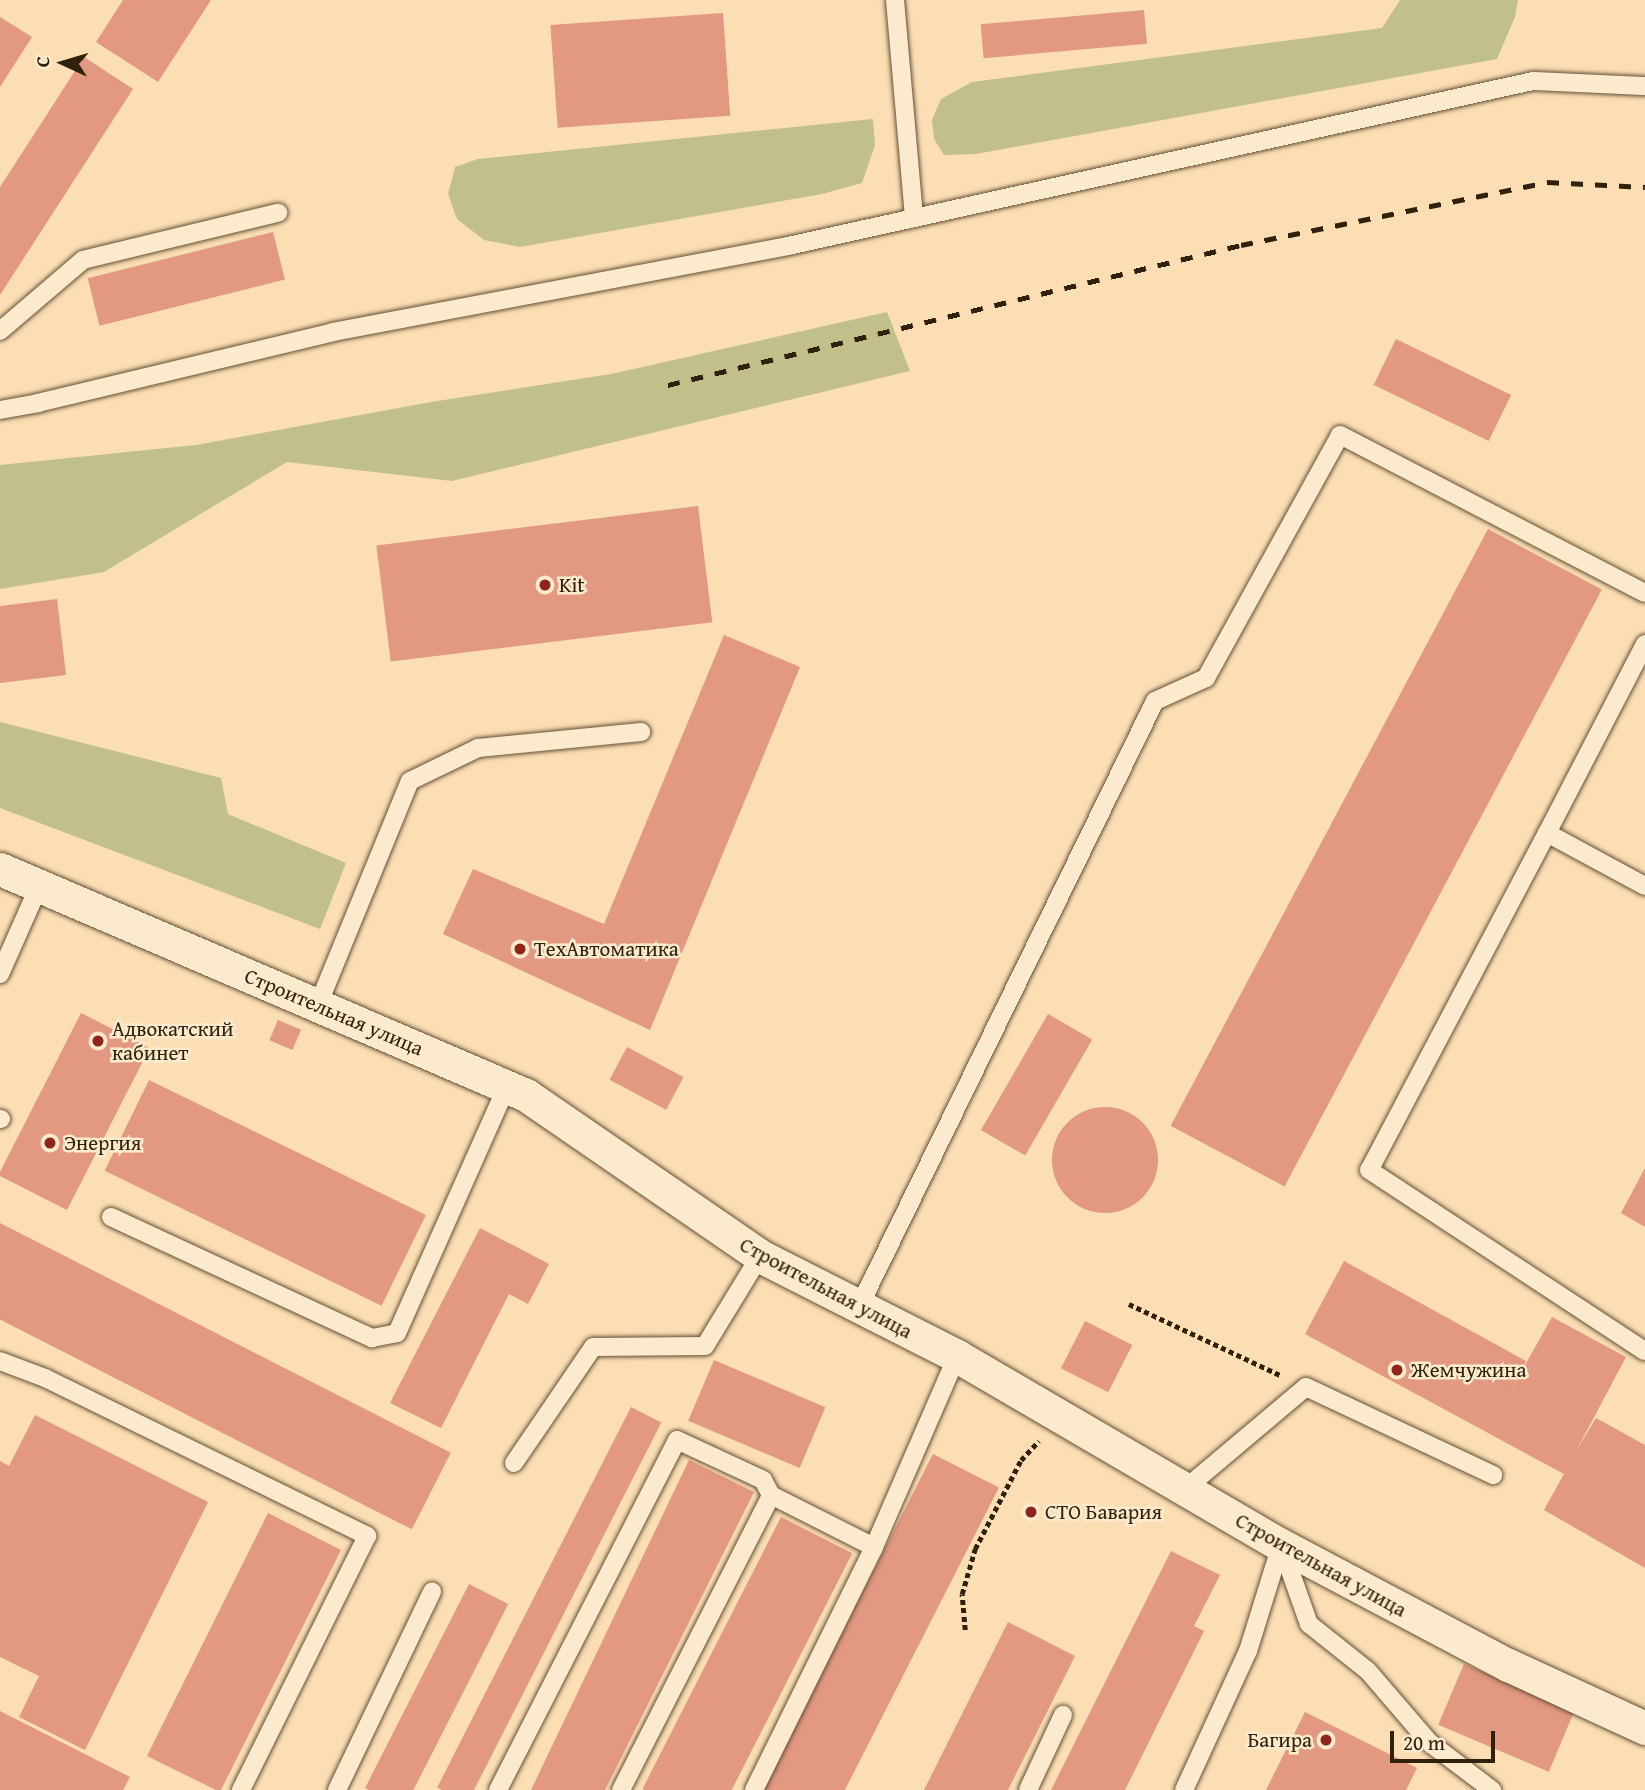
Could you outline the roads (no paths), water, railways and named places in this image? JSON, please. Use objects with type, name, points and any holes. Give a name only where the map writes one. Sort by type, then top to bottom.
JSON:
[{"type":"street","name":"Строительная улица","points":[[0,869],[526,1094],[760,1256],[957,1356],[1281,1545],[1508,1665],[1645,1728]]},
{"type":"lane","points":[[895,0],[914,218]]},
{"type":"lane","points":[[0,410],[38,404],[333,332],[788,246],[1533,81],[1645,86]]},
{"type":"lane","points":[[0,331],[83,260],[278,213]]},
{"type":"lane","points":[[859,1307],[1155,701],[1206,678],[1340,435],[1645,593]]},
{"type":"lane","points":[[1645,643],[1369,1170],[1645,1351]]},
{"type":"lane","points":[[318,1005],[410,781],[478,748],[641,732]]},
{"type":"lane","points":[[1547,833],[1645,886]]},
{"type":"lane","points":[[0,974],[39,886]]},
{"type":"lane","points":[[111,1217],[372,1338],[397,1333],[507,1086]]},
{"type":"lane","points":[[514,1463],[593,1347],[705,1346],[760,1256]]},
{"type":"lane","points":[[754,1790],[874,1547],[957,1356]]},
{"type":"lane","points":[[0,1361],[45,1378],[367,1536],[241,1790]]},
{"type":"lane","points":[[1185,1489],[1306,1387],[1493,1475]]},
{"type":"lane","points":[[498,1790],[677,1440],[763,1480],[771,1495],[874,1547]]},
{"type":"lane","points":[[621,1790],[771,1495]]},
{"type":"lane","points":[[1184,1790],[1248,1651],[1281,1545]]},
{"type":"lane","points":[[1281,1545],[1310,1624],[1368,1671],[1430,1742],[1492,1790]]},
{"type":"lane","points":[[337,1790],[432,1592]]},
{"type":"lane","points":[[1028,1790],[1063,1715]]},
{"type":"railway","points":[[668,385],[1241,245],[1547,182],[1645,187]]},
{"type":"place","name":"Kit","points":[[545,585]]},
{"type":"place","name":"ТехАвтоматика","points":[[520,949]]},
{"type":"place","name":"Адвокатский кабинет","points":[[98,1041]]},
{"type":"place","name":"Энергия","points":[[50,1143]]},
{"type":"place","name":"Жемчужина","points":[[1397,1370]]},
{"type":"place","name":"СТО Бавария","points":[[1031,1512]]},
{"type":"place","name":"Багира","points":[[1326,1740]]}]
